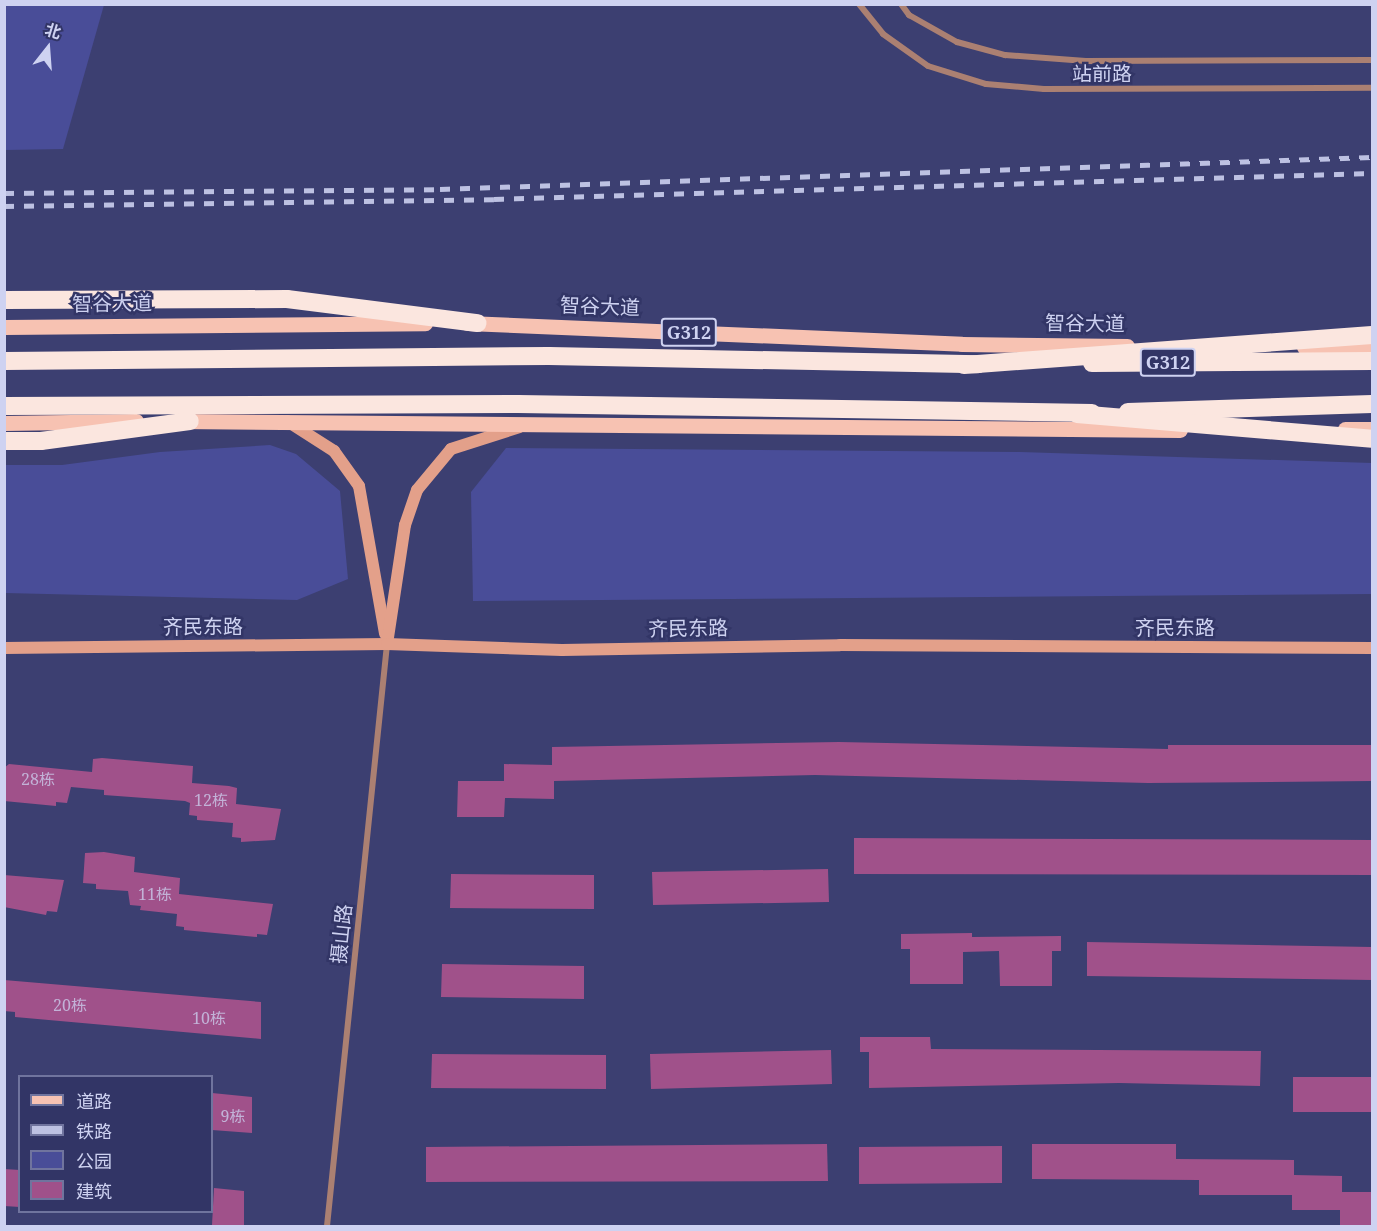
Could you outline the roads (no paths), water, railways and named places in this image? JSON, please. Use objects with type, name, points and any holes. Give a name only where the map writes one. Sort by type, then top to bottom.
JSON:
[{"type":"highway","points":[[4,300],[113,297],[287,299],[477,323]]},
{"type":"highway","points":[[964,364],[1372,335]]},
{"type":"highway","name":"智谷大道","points":[[4,362],[549,356],[964,364],[1372,361]]},
{"type":"highway","points":[[4,406],[518,404],[1077,414],[1372,404]]},
{"type":"highway","points":[[1077,414],[1372,439]]},
{"type":"highway","points":[[4,441],[42,441],[190,421]]},
{"type":"main road","name":"智谷大道","points":[[4,327],[477,323],[962,344],[1372,348]]},
{"type":"main road","points":[[4,423],[286,421],[520,427],[1372,429]]},
{"type":"street","name":"站前路","points":[[859,4],[883,34],[928,66],[986,84],[1055,89],[1372,88]]},
{"type":"street","name":"站前路","points":[[901,4],[909,15],[957,42],[1005,55],[1086,61],[1372,60]]},
{"type":"street","points":[[286,421],[334,451],[359,486],[387,644]]},
{"type":"street","points":[[387,644],[405,525],[417,490],[451,449],[520,427]]},
{"type":"street","name":"齐民东路","points":[[4,648],[387,644],[562,650],[840,645],[1372,648]]},
{"type":"street","name":"摄山路","points":[[327,1227],[387,644]]},
{"type":"railway","points":[[4,193],[440,189],[1372,157]]},
{"type":"railway","points":[[4,206],[494,199],[1372,173]]}]
